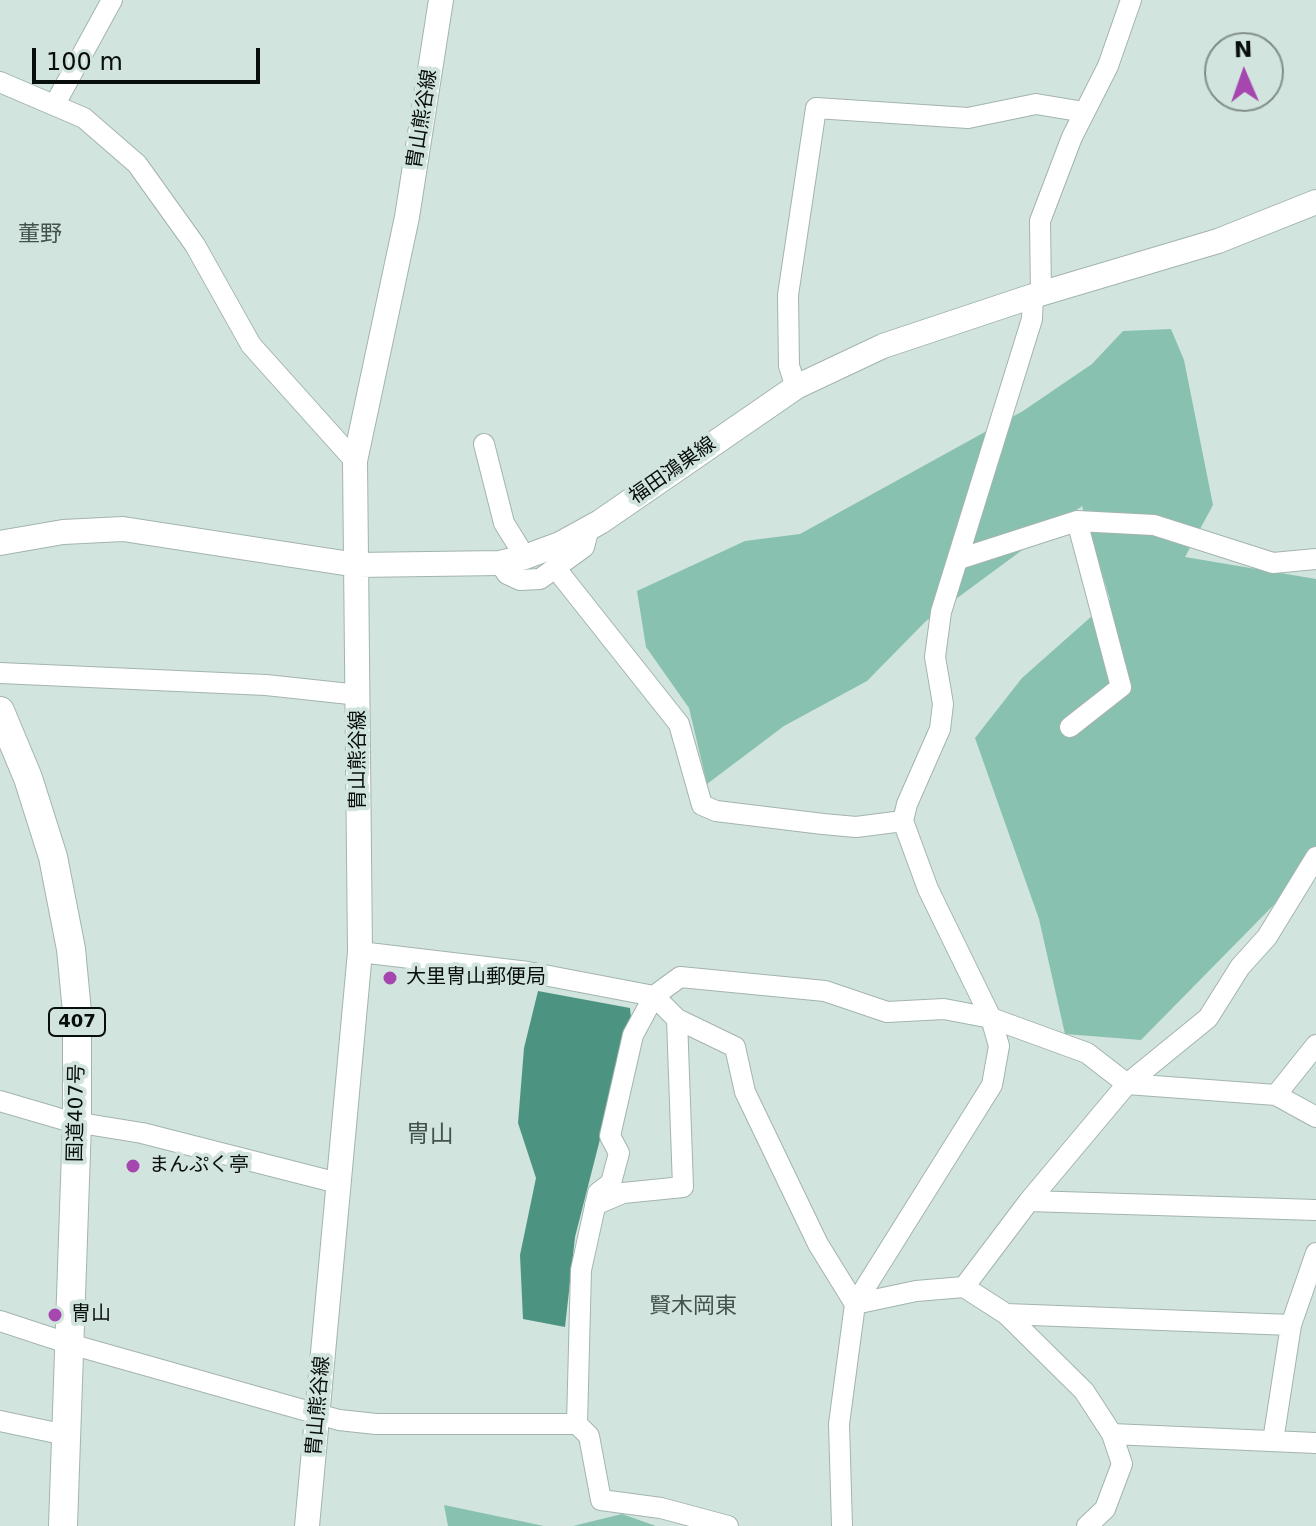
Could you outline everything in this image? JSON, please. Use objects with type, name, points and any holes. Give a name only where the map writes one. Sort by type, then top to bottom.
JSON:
[{"type":"highway","name":"国道407号","points":[[0,711],[41,815],[68,934],[78,1037],[63,1526]]},
{"type":"main road","name":"胄山熊谷線","points":[[307,1526],[360,952],[355,461],[404,232],[441,0]]},
{"type":"main road","name":"福田鴻巣線","points":[[0,543],[63,532],[123,529],[357,565],[500,563],[525,557],[560,544],[589,528],[796,387],[883,346],[1037,295],[1218,241],[1316,202]]},
{"type":"street","points":[[55,104],[112,0]]},
{"type":"street","points":[[842,1526],[839,1424],[855,1304],[992,1085],[999,1046],[991,1018],[928,889],[903,821],[907,804],[940,729],[943,704],[935,657],[941,612],[1032,319],[1037,295],[1040,221],[1084,112],[1108,66],[1131,0]]},
{"type":"street","points":[[0,82],[55,104],[108,136],[137,164],[195,245],[251,345],[355,461]]},
{"type":"street","points":[[796,387],[789,366],[788,295],[816,108],[968,118],[1036,104],[1084,112]]},
{"type":"street","points":[[484,444],[504,523],[525,557]]},
{"type":"street","points":[[959,559],[1077,521],[1154,525],[1273,563],[1316,559]]},
{"type":"street","points":[[1070,727],[1121,687],[1077,521]]},
{"type":"street","points":[[500,563],[507,574],[520,580],[540,579],[557,570],[584,547],[589,528]]},
{"type":"street","points":[[557,570],[679,724],[702,805],[716,811],[856,827],[903,821]]},
{"type":"street","points":[[0,673],[266,685],[359,695]]},
{"type":"street","points":[[964,1287],[1029,1201],[1127,1084],[1208,1018],[1240,967],[1267,937],[1316,857]]},
{"type":"street","points":[[360,952],[528,972],[654,996],[677,1019],[735,1047],[745,1092],[818,1244],[855,1304]]},
{"type":"street","points":[[577,1424],[581,1270],[598,1193],[611,1183],[619,1153],[610,1136],[633,1035],[654,996],[680,977],[825,991],[887,1012],[944,1009],[991,1018],[1087,1053],[1127,1084],[1276,1095],[1316,1117]]},
{"type":"street","points":[[595,1205],[623,1193],[683,1187],[677,1019]]},
{"type":"street","points":[[1276,1095],[1316,1045]]},
{"type":"street","points":[[0,1101],[77,1123],[142,1133],[338,1183]]},
{"type":"street","points":[[1029,1201],[1316,1210]]},
{"type":"street","points":[[1273,1441],[1291,1325],[1316,1253]]},
{"type":"street","points":[[855,1304],[916,1291],[964,1287],[1006,1314],[1084,1391],[1112,1434],[1122,1464],[1105,1509],[1087,1526]]},
{"type":"street","points":[[1006,1314],[1291,1325]]},
{"type":"street","points":[[0,1321],[319,1416],[376,1424],[577,1424],[589,1436],[601,1500],[661,1508],[728,1526]]},
{"type":"street","points":[[0,1421],[66,1435]]},
{"type":"street","points":[[1112,1434],[1316,1443]]},
{"type":"shaded area","points":[[1171,329],[1184,360],[1213,505],[1185,557],[1316,579],[1316,862],[1141,1040],[1065,1034],[1039,919],[975,738],[1022,678],[1110,600],[1082,506],[926,621],[867,681],[784,726],[707,784],[689,708],[646,647],[637,591],[745,541],[800,534],[1023,411],[1092,364],[1123,331]]},
{"type":"shaded area","points":[[538,991],[630,1008],[631,1018],[575,1237],[565,1327],[523,1319],[520,1255],[536,1178],[518,1123],[524,1048]]},
{"type":"shaded area","points":[[444,1505],[544,1526],[448,1526]]},
{"type":"shaded area","points":[[622,1514],[656,1526],[573,1526]]},
{"type":"place","name":"大里冑山郵便局","points":[[390,978]]},
{"type":"place","name":"まんぷく亭","points":[[133,1166]]},
{"type":"place","name":"冑山","points":[[55,1315]]},
{"type":"district","name":"董野","points":[[40,235]]},
{"type":"district","name":"冑山","points":[[430,1136]]},
{"type":"district","name":"賢木岡東","points":[[693,1307]]}]
